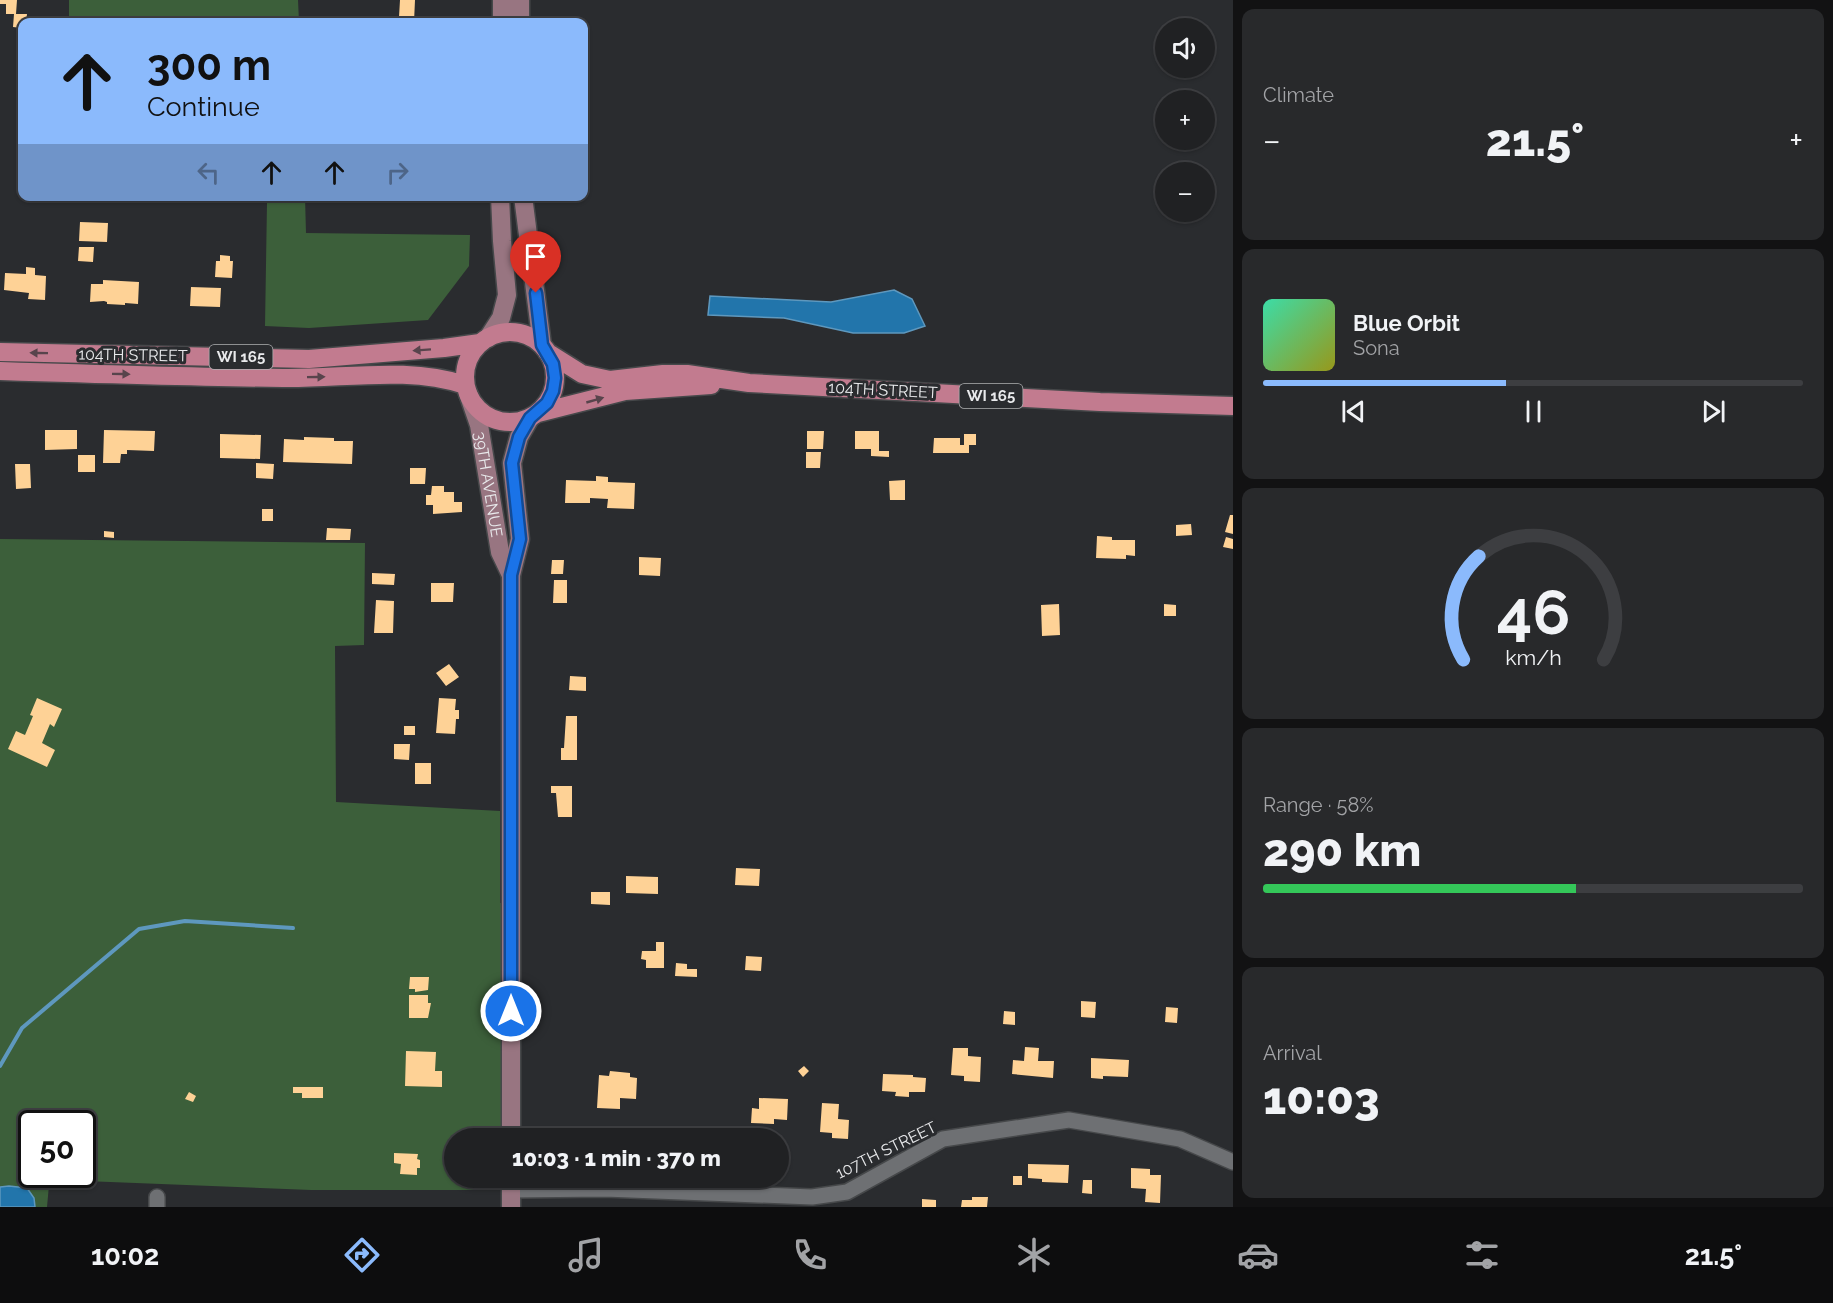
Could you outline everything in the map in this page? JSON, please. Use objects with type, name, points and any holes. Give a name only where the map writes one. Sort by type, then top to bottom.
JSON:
[{"type":"main road","points":[[502,0],[502,18]]},
{"type":"main road","points":[[520,0],[520,18]]},
{"type":"main road","points":[[466,389],[465,369],[471,355],[501,318],[507,296],[500,201]]},
{"type":"main road","points":[[524,201],[545,349],[553,364],[555,378],[553,391],[547,403],[534,415]]},
{"type":"main road","name":"WI 165","points":[[484,340],[502,333],[516,333],[530,337],[545,349]]},
{"type":"main road","name":"104TH STREET","points":[[0,352],[309,359],[444,348],[484,340]]},
{"type":"main road","name":"104TH STREET","points":[[545,349],[582,374],[610,380],[663,374],[687,374],[749,383],[1100,402],[1233,406]]},
{"type":"main road","name":"104TH STREET","points":[[0,371],[285,378],[415,374],[448,379],[466,389]]},
{"type":"main road","name":"104TH STREET","points":[[534,415],[625,391],[749,383]]},
{"type":"main road","name":"WI 165","points":[[466,389],[475,406],[487,416],[501,421],[516,422],[534,415]]},
{"type":"main road","name":"39TH AVENUE","points":[[466,389],[479,425],[500,552],[511,575]]},
{"type":"main road","name":"39TH AVENUE","points":[[511,1128],[511,575],[520,539],[512,463],[519,437],[534,415]]},
{"type":"street","name":"107TH STREET","points":[[511,1191],[605,1189],[778,1202],[847,1192],[943,1139],[1070,1120],[1180,1139],[1233,1162]]},
{"type":"green space","points":[[69,0],[298,0],[299,18],[69,18]]},
{"type":"green space","points":[[206,201],[305,201],[306,233],[470,235],[469,266],[428,320],[309,328],[265,326],[267,203]]},
{"type":"green space","points":[[0,539],[365,543],[364,645],[335,646],[336,802],[500,811],[500,903],[511,903],[511,1128],[444,1128],[444,1188],[511,1188],[511,1190],[311,1190],[96,1181],[96,1110],[18,1110],[18,1188],[49,1188],[47,1207],[35,1207],[34,1198],[9,1186],[0,1187]]},
{"type":"water","points":[[894,290],[912,299],[925,326],[904,333],[853,333],[784,318],[708,315],[710,296],[831,302]]},
{"type":"water","points":[[0,1187],[27,1188],[34,1198],[35,1207],[0,1207]]},
{"type":"building","points":[[0,0],[17,0],[16,14],[27,14],[26,18],[18,18],[18,28],[13,27],[14,14],[6,14],[6,4],[0,4]]},
{"type":"building","points":[[400,0],[415,0],[414,18],[392,18],[399,17]]},
{"type":"building","points":[[80,222],[108,223],[107,242],[79,241]]},
{"type":"building","points":[[79,247],[94,247],[93,262],[78,261]]},
{"type":"building","points":[[220,255],[230,256],[230,261],[233,261],[232,278],[215,277],[216,261],[220,261]]},
{"type":"building","points":[[26,267],[35,268],[35,275],[46,276],[45,300],[28,299],[29,293],[4,290],[5,273],[26,274]]},
{"type":"building","points":[[103,280],[139,282],[138,304],[90,302],[91,284],[103,284]]},
{"type":"building","points":[[191,287],[221,288],[220,307],[190,306]]},
{"type":"building","points":[[45,430],[77,430],[77,449],[45,450]]},
{"type":"building","points":[[104,430],[155,431],[154,451],[127,450],[127,454],[121,454],[120,463],[103,463]]},
{"type":"building","points":[[807,431],[824,431],[823,449],[807,449]]},
{"type":"building","points":[[855,431],[879,431],[879,451],[889,451],[889,457],[871,456],[871,449],[855,449]]},
{"type":"building","points":[[220,434],[261,435],[260,459],[220,458]]},
{"type":"building","points":[[964,434],[976,434],[976,445],[969,445],[969,453],[933,453],[934,438],[960,438],[960,445],[964,445]]},
{"type":"building","points":[[304,437],[353,441],[352,464],[283,462],[284,439],[304,440]]},
{"type":"building","points":[[806,452],[821,452],[820,468],[806,468]]},
{"type":"building","points":[[78,455],[95,455],[95,472],[78,472]]},
{"type":"building","points":[[256,463],[274,464],[273,479],[256,478]]},
{"type":"building","points":[[15,464],[30,464],[31,488],[16,489]]},
{"type":"building","points":[[410,468],[426,468],[425,484],[410,484]]},
{"type":"building","points":[[596,476],[608,477],[608,482],[635,483],[634,509],[607,508],[608,499],[590,498],[590,503],[565,503],[566,480],[596,481]]},
{"type":"building","points":[[905,480],[905,500],[890,500],[889,481]]},
{"type":"building","points":[[432,486],[444,486],[444,492],[454,492],[454,502],[462,502],[462,512],[433,514],[433,505],[426,505],[426,495],[431,495]]},
{"type":"building","points":[[262,509],[273,509],[273,521],[262,521]]},
{"type":"building","points":[[1230,515],[1233,515],[1233,534],[1225,532]]},
{"type":"building","points":[[1191,524],[1192,535],[1176,536],[1176,525]]},
{"type":"building","points":[[327,528],[351,529],[350,540],[326,540]]},
{"type":"building","points":[[104,531],[114,532],[114,538],[104,537]]},
{"type":"building","points":[[1097,536],[1112,537],[1112,540],[1135,540],[1135,556],[1126,555],[1126,559],[1096,558]]},
{"type":"building","points":[[1226,537],[1233,539],[1233,549],[1223,547]]},
{"type":"building","points":[[639,557],[661,558],[660,576],[639,575]]},
{"type":"building","points":[[552,560],[564,560],[563,574],[551,574]]},
{"type":"building","points":[[372,573],[395,574],[394,585],[372,584]]},
{"type":"building","points":[[554,580],[567,580],[567,603],[553,603]]},
{"type":"building","points":[[431,583],[454,583],[453,602],[431,602]]},
{"type":"building","points":[[376,600],[394,601],[393,633],[374,633]]},
{"type":"building","points":[[1059,604],[1060,635],[1042,636],[1041,605]]},
{"type":"building","points":[[1164,604],[1176,605],[1176,616],[1164,616]]},
{"type":"building","points":[[449,664],[459,677],[446,686],[436,673]]},
{"type":"building","points":[[570,676],[586,677],[586,691],[569,690]]},
{"type":"building","points":[[37,698],[62,709],[54,727],[50,724],[42,743],[55,750],[47,767],[8,749],[16,731],[25,735]]},
{"type":"building","points":[[439,698],[456,699],[455,710],[459,710],[459,719],[456,719],[455,734],[436,733]]},
{"type":"building","points":[[566,716],[577,716],[577,760],[561,760]]},
{"type":"building","points":[[404,726],[415,726],[415,735],[404,735]]},
{"type":"building","points":[[394,744],[410,744],[409,760],[394,759]]},
{"type":"building","points":[[415,763],[431,763],[431,784],[415,784]]},
{"type":"building","points":[[551,786],[572,786],[572,817],[558,817],[556,793],[551,793]]},
{"type":"building","points":[[736,868],[760,869],[759,886],[735,885]]},
{"type":"building","points":[[626,876],[658,877],[658,894],[626,893]]},
{"type":"building","points":[[591,892],[610,892],[610,905],[591,904]]},
{"type":"building","points":[[656,942],[664,942],[664,968],[646,968],[646,960],[641,959],[642,951],[656,951]]},
{"type":"building","points":[[746,956],[762,957],[761,971],[745,970]]},
{"type":"building","points":[[676,963],[687,964],[687,969],[697,969],[697,977],[675,976]]},
{"type":"building","points":[[410,977],[429,977],[428,990],[415,992],[415,989],[409,989]]},
{"type":"building","points":[[409,995],[428,995],[428,1003],[431,1003],[428,1018],[409,1018]]},
{"type":"building","points":[[1081,1001],[1096,1002],[1095,1018],[1081,1017]]},
{"type":"building","points":[[1166,1007],[1178,1008],[1177,1023],[1165,1022]]},
{"type":"building","points":[[1004,1011],[1015,1012],[1015,1025],[1003,1024]]},
{"type":"building","points":[[1025,1047],[1039,1048],[1038,1061],[1054,1061],[1053,1078],[1012,1074],[1013,1060],[1024,1061]]},
{"type":"building","points":[[953,1048],[968,1048],[968,1056],[981,1057],[980,1082],[964,1081],[964,1076],[951,1075]]},
{"type":"building","points":[[406,1051],[436,1052],[435,1071],[442,1071],[442,1087],[405,1086]]},
{"type":"building","points":[[1091,1058],[1129,1060],[1128,1077],[1091,1078]]},
{"type":"building","points":[[804,1066],[809,1071],[803,1077],[798,1071]]},
{"type":"building","points":[[610,1071],[630,1073],[630,1077],[637,1078],[636,1099],[620,1098],[620,1109],[597,1108],[599,1075],[609,1076]]},
{"type":"building","points":[[883,1074],[926,1078],[925,1092],[909,1092],[909,1097],[895,1096],[896,1092],[882,1091]]},
{"type":"building","points":[[293,1087],[323,1087],[323,1098],[302,1098],[302,1093],[293,1093]]},
{"type":"building","points":[[189,1092],[196,1096],[193,1102],[185,1099]]},
{"type":"building","points":[[759,1098],[788,1099],[787,1120],[774,1119],[774,1124],[751,1123],[752,1108],[759,1109]]},
{"type":"building","points":[[822,1103],[839,1104],[838,1119],[849,1120],[848,1139],[832,1138],[832,1133],[820,1132]]},
{"type":"building","points":[[394,1153],[418,1154],[420,1168],[417,1168],[417,1175],[400,1174],[401,1164],[394,1163]]},
{"type":"building","points":[[1028,1164],[1069,1165],[1068,1183],[1042,1182],[1042,1179],[1028,1178]]},
{"type":"building","points":[[1131,1168],[1150,1169],[1150,1175],[1161,1175],[1160,1203],[1145,1202],[1146,1189],[1131,1188]]},
{"type":"building","points":[[1013,1176],[1022,1176],[1022,1185],[1013,1185]]},
{"type":"building","points":[[1083,1180],[1092,1180],[1092,1194],[1082,1193]]},
{"type":"building","points":[[972,1197],[988,1197],[987,1207],[961,1207],[962,1200],[972,1200]]},
{"type":"building","points":[[922,1199],[936,1200],[936,1207],[922,1207]]},
{"type":"waterway","points":[[0,1066],[22,1028],[139,929],[185,921],[293,928]]},
{"type":"route","points":[[511,1011],[511,575],[520,539],[515,510],[512,463],[519,437],[530,418],[547,403],[553,391],[555,378],[553,364],[542,345],[536,293]]}]
